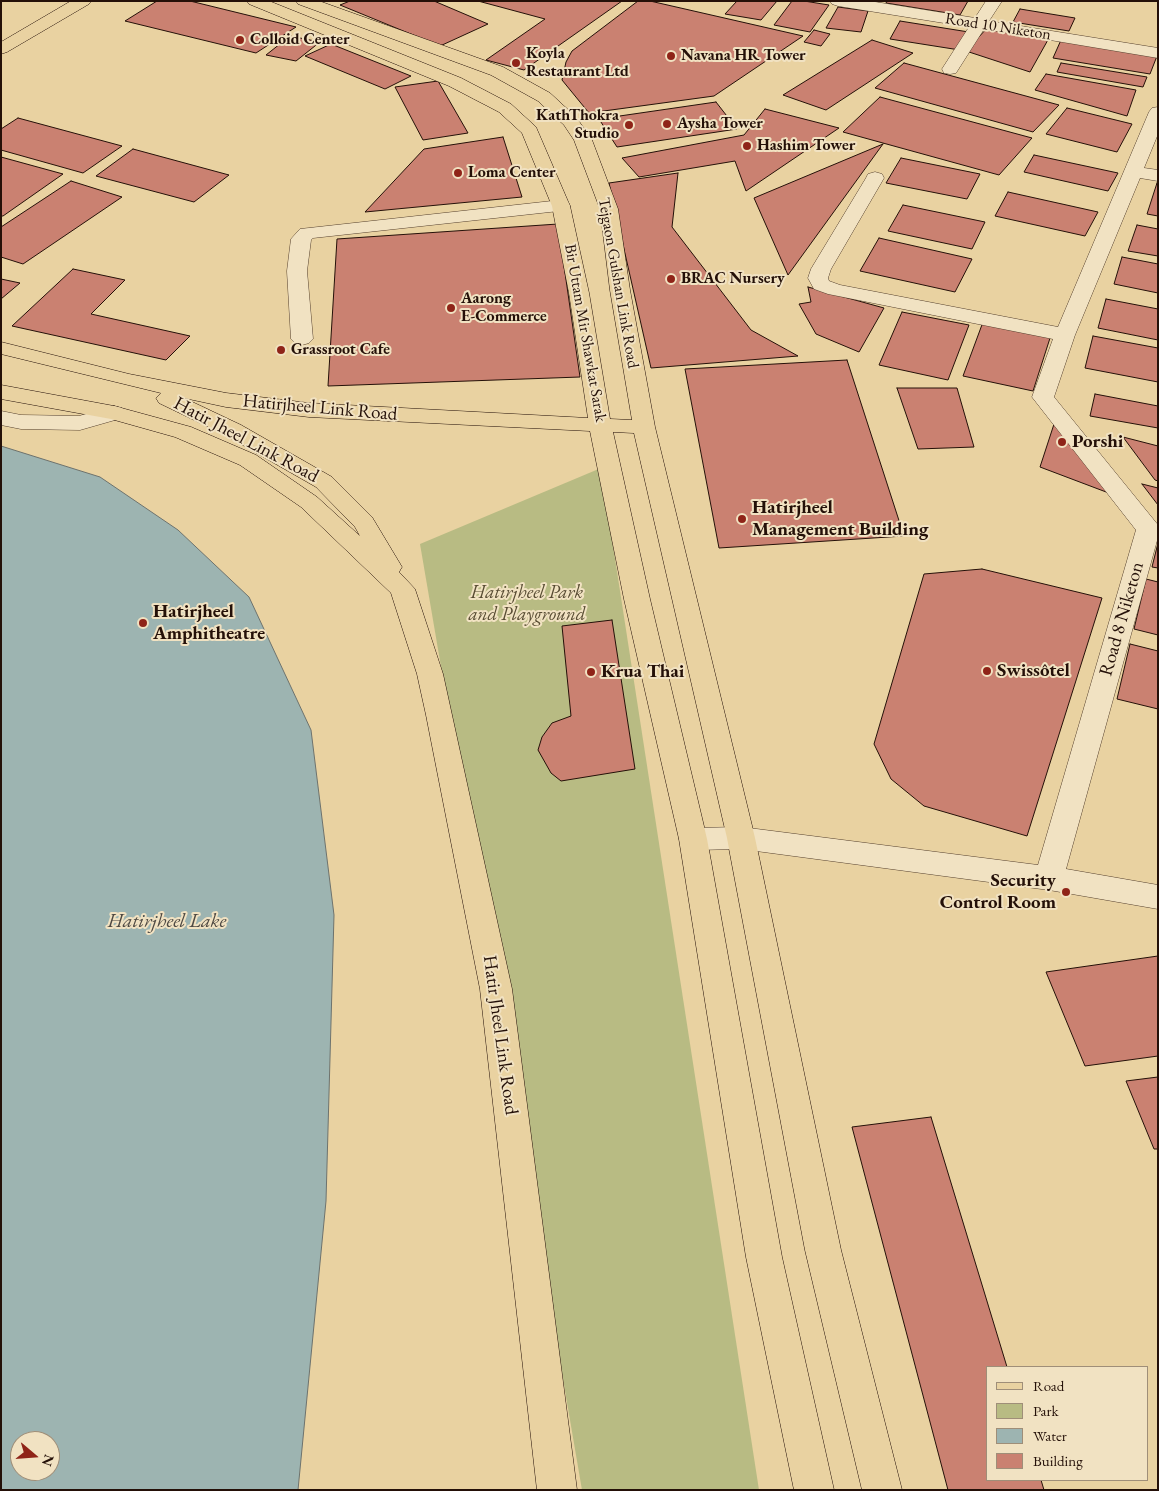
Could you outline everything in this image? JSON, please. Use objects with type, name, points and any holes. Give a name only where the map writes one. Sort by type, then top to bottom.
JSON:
[{"type":"main road","points":[[1,50],[82,1]]},
{"type":"main road","name":"Bir Uttam Mir Shawkat Sarak","points":[[255,1],[455,82],[506,108],[520,119],[530,131],[561,206],[579,293],[600,425],[636,599],[693,840],[764,1257],[814,1490]]},
{"type":"main road","points":[[304,1],[497,71],[544,97],[570,121],[583,140],[609,209],[620,290],[644,427],[741,838],[823,1250],[882,1490]]},
{"type":"main road","name":"Hatirjheel Link Road","points":[[1,348],[129,380],[226,400],[309,410],[644,427]]},
{"type":"main road","name":"Hatir Jheel Link Road","points":[[129,380],[233,430],[324,482],[364,522],[402,588],[430,674],[440,715],[496,989],[557,1490]]},
{"type":"main road","name":"Hatir Jheel Link Road","points":[[1,392],[114,413],[183,432],[248,460],[309,502],[402,588]]},
{"type":"street","name":"Road 10 Niketon","points":[[838,1],[1158,53]]},
{"type":"street","points":[[950,69],[981,24],[994,1]]},
{"type":"street","name":"Road 8 Niketon","points":[[1049,878],[1148,529],[1044,397],[1065,335],[1158,112]]},
{"type":"street","points":[[1133,171],[1158,176]]},
{"type":"street","points":[[875,178],[821,269],[818,278],[822,285],[835,290],[1065,335]]},
{"type":"street","points":[[302,339],[297,271],[301,238],[307,233],[561,206]]},
{"type":"street","points":[[1,418],[21,422],[80,423],[114,413]]},
{"type":"street","points":[[693,840],[741,838],[1049,878],[1158,897]]},
{"type":"green space","name":"Hatirjheel Park and Playground","points":[[601,468],[759,1490],[582,1490],[420,544]]},
{"type":"water","name":"Hatirjheel Lake","points":[[1,446],[100,477],[178,530],[249,597],[311,730],[334,915],[326,1201],[298,1490],[1,1490]]},
{"type":"building","name":"Colloid Center","points":[[157,1],[190,1],[296,27],[256,53],[125,21]]},
{"type":"building","points":[[350,1],[434,1],[488,24],[440,46],[340,5]]},
{"type":"building","points":[[478,1],[622,1],[524,70],[486,60],[545,19]]},
{"type":"building","name":"Navana HR Tower","points":[[638,1],[650,1],[803,36],[714,96],[589,113],[562,80],[566,62],[572,51]]},
{"type":"building","points":[[737,1],[777,1],[761,20],[725,14]]},
{"type":"building","points":[[792,1],[829,5],[810,32],[774,25]]},
{"type":"building","points":[[887,1],[968,1],[960,15],[886,3]]},
{"type":"building","points":[[838,7],[868,11],[861,32],[826,28]]},
{"type":"building","points":[[1020,9],[1075,18],[1069,31],[1013,22]]},
{"type":"building","points":[[900,21],[975,33],[966,51],[890,39]]},
{"type":"building","points":[[988,27],[1049,38],[1030,72],[966,51]]},
{"type":"building","points":[[814,30],[830,34],[821,46],[804,42]]},
{"type":"building","points":[[290,36],[320,42],[296,61],[266,55]]},
{"type":"building","points":[[872,40],[913,53],[826,110],[783,95]]},
{"type":"building","points":[[1061,40],[1157,56],[1150,74],[1053,58]]},
{"type":"building","points":[[331,44],[411,76],[385,89],[305,56]]},
{"type":"building","points":[[904,63],[1059,105],[1033,132],[875,88]]},
{"type":"building","points":[[1061,63],[1147,77],[1143,87],[1057,72]]},
{"type":"building","points":[[1046,74],[1136,90],[1127,116],[1035,90]]},
{"type":"building","points":[[438,81],[468,133],[423,140],[395,87]]},
{"type":"building","points":[[880,97],[1032,138],[999,175],[843,132]]},
{"type":"building","name":"Aysha Tower","points":[[716,102],[737,129],[617,147],[599,119]]},
{"type":"building","points":[[1067,108],[1132,124],[1117,152],[1046,134]]},
{"type":"building","name":"Hashim Tower","points":[[765,109],[839,128],[746,191],[735,161],[639,177],[622,158],[744,135]]},
{"type":"building","points":[[18,118],[122,146],[83,173],[1,150],[1,129]]},
{"type":"building","name":"Loma Center","points":[[503,137],[522,197],[365,212],[424,149]]},
{"type":"building","points":[[883,144],[788,275],[754,198]]},
{"type":"building","points":[[133,149],[229,175],[194,202],[96,176]]},
{"type":"building","points":[[1034,155],[1118,173],[1108,191],[1024,172]]},
{"type":"building","points":[[1,157],[63,174],[1,216]]},
{"type":"building","points":[[901,158],[980,174],[967,199],[886,183]]},
{"type":"building","name":"BRAC Nursery","points":[[678,173],[672,227],[751,330],[798,356],[651,368],[609,183]]},
{"type":"building","points":[[71,181],[122,197],[23,264],[1,257],[1,227]]},
{"type":"building","points":[[1158,183],[1158,216],[1147,214]]},
{"type":"building","points":[[1008,192],[1098,212],[1085,236],[995,216]]},
{"type":"building","points":[[903,205],[985,222],[972,249],[888,231]]},
{"type":"building","name":"Aarong E-Commerce","points":[[558,224],[580,377],[328,386],[337,239]]},
{"type":"building","points":[[1137,225],[1158,229],[1158,256],[1128,251]]},
{"type":"building","points":[[879,238],[972,259],[955,292],[860,271]]},
{"type":"building","points":[[1122,257],[1158,264],[1158,293],[1114,284]]},
{"type":"building","points":[[73,269],[125,280],[91,314],[190,336],[166,360],[12,326]]},
{"type":"building","points":[[1,279],[20,283],[1,299]]},
{"type":"building","points":[[808,287],[884,308],[859,352],[816,334],[799,304],[811,302]]},
{"type":"building","points":[[1106,299],[1158,309],[1158,340],[1098,328]]},
{"type":"building","points":[[902,312],[969,325],[948,380],[879,365]]},
{"type":"building","points":[[983,322],[1051,335],[1033,391],[963,376]]},
{"type":"building","points":[[1093,336],[1158,348],[1158,382],[1085,368]]},
{"type":"building","points":[[847,360],[904,536],[719,548],[685,369]]},
{"type":"building","points":[[897,388],[957,388],[974,447],[918,449]]},
{"type":"building","points":[[1095,394],[1158,406],[1158,428],[1090,416]]},
{"type":"building","name":"Porshi","points":[[1056,418],[1122,498],[1040,467]]},
{"type":"building","points":[[1123,437],[1158,446],[1158,481],[1155,480]]},
{"type":"building","points":[[1142,484],[1158,488],[1158,505]]},
{"type":"building","points":[[1158,543],[1158,568],[1152,567]]},
{"type":"building","name":"Swissôtel","points":[[982,569],[1102,598],[1027,836],[924,806],[891,779],[874,744],[924,574]]},
{"type":"building","points":[[1146,579],[1158,582],[1158,635],[1134,629]]},
{"type":"building","points":[[612,620],[635,769],[561,781],[551,773],[538,750],[542,737],[552,723],[571,716],[562,626]]},
{"type":"building","points":[[1130,644],[1158,651],[1158,709],[1117,699]]},
{"type":"building","points":[[1158,956],[1158,1056],[1085,1066],[1046,972]]},
{"type":"building","points":[[1158,1077],[1158,1149],[1154,1149],[1126,1081]]},
{"type":"building","points":[[931,1117],[1007,1366],[986,1366],[986,1481],[1041,1481],[1044,1490],[948,1490],[852,1127]]},
{"type":"place","name":"Colloid Center","points":[[240,40]]},
{"type":"place","name":"Navana HR Tower","points":[[671,56]]},
{"type":"place","name":"Koyla Restaurant Ltd","points":[[516,63]]},
{"type":"place","name":"Aysha Tower","points":[[667,124]]},
{"type":"place","name":"KathThokra Studio","points":[[629,125]]},
{"type":"place","name":"Hashim Tower","points":[[747,146]]},
{"type":"place","name":"Loma Center","points":[[458,173]]},
{"type":"place","name":"BRAC Nursery","points":[[671,279]]},
{"type":"place","name":"Aarong E-Commerce","points":[[451,308]]},
{"type":"place","name":"Grassroot Cafe","points":[[281,350]]},
{"type":"place","name":"Porshi","points":[[1062,442]]},
{"type":"place","name":"Hatirjheel Management Building","points":[[742,519]]},
{"type":"place","name":"Hatirjheel Amphitheatre","points":[[143,623]]},
{"type":"place","name":"Swissôtel","points":[[987,671]]},
{"type":"place","name":"Krua Thai","points":[[591,672]]},
{"type":"place","name":"Security Control Room","points":[[1066,892]]}]
